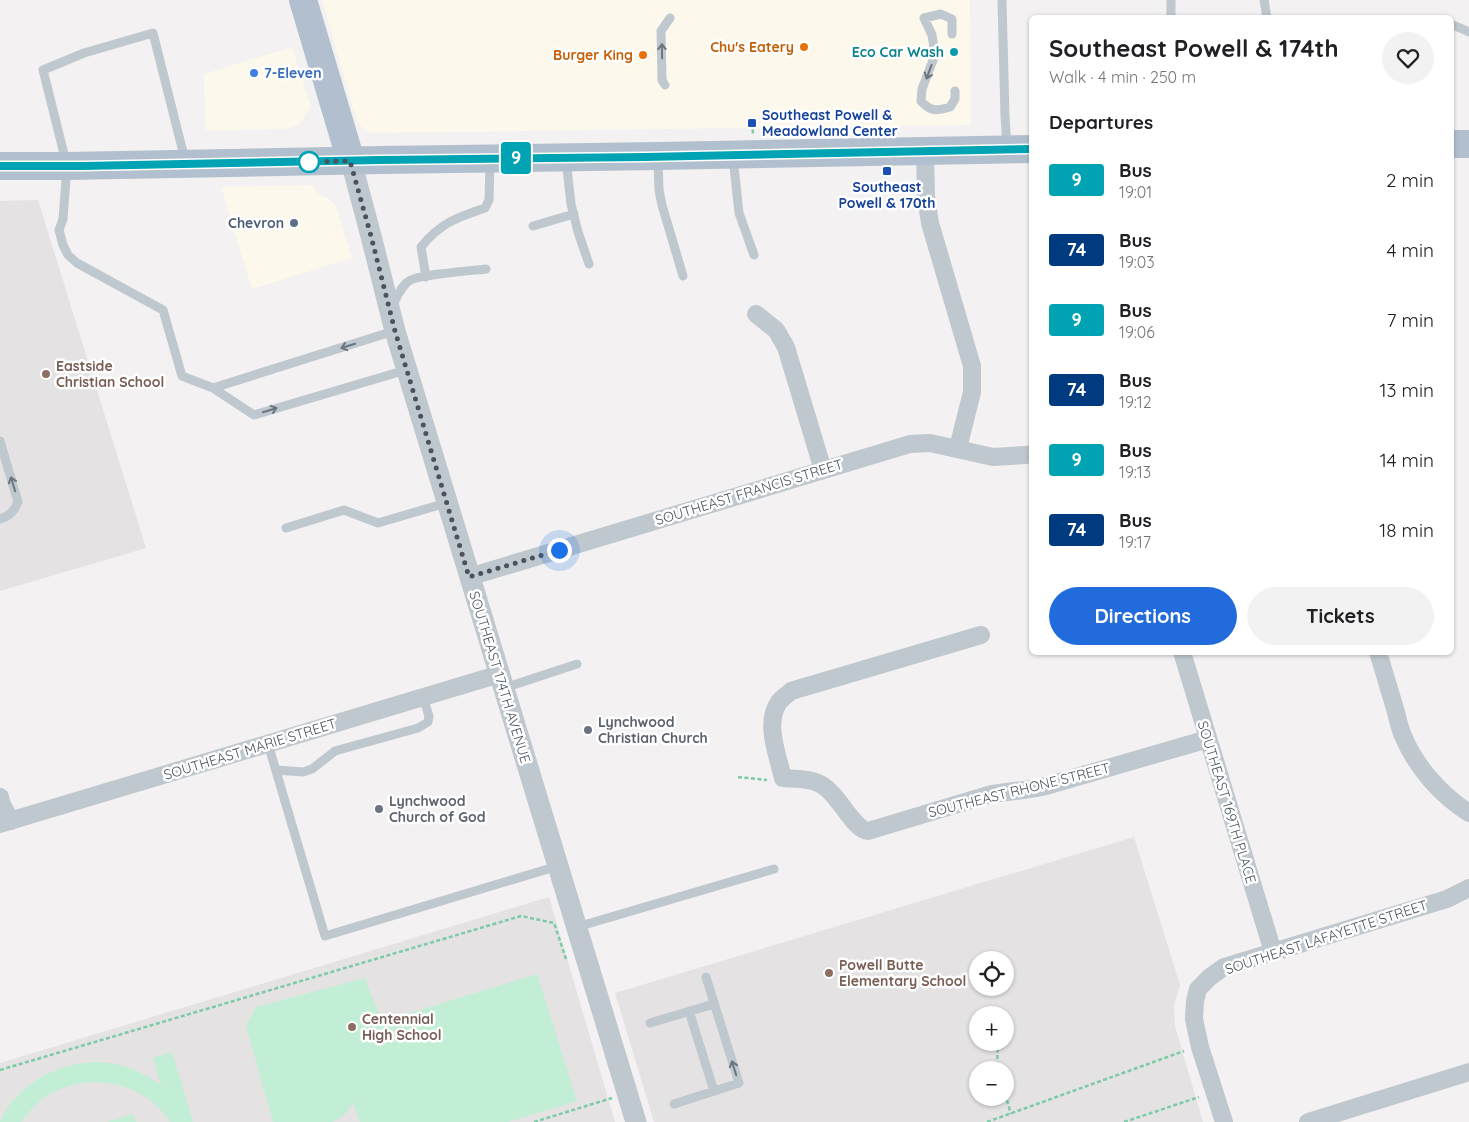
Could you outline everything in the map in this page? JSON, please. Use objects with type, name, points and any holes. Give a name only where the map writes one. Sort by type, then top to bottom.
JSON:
[{"type":"main road","name":"SOUTHEAST 174TH AVENUE","points":[[303,0],[350,161]]},
{"type":"main road","points":[[1454,144],[1469,144]]},
{"type":"main road","points":[[0,166],[1019,149]]},
{"type":"street","points":[[925,151],[926,197],[930,223],[972,366],[972,392],[958,448]]},
{"type":"street","name":"SOUTHEAST 174TH AVENUE","points":[[350,161],[406,370],[636,1122]]},
{"type":"street","points":[[756,314],[776,330],[786,347],[823,470]]},
{"type":"street","name":"SOUTHEAST FRANCIS STREET","points":[[469,577],[910,444],[930,443],[993,456],[1029,454]]},
{"type":"street","points":[[783,778],[773,736],[772,718],[779,703],[791,691],[981,635]]},
{"type":"street","name":"SOUTHEAST 169TH PLACE","points":[[1183,655],[1273,952]]},
{"type":"street","points":[[1379,655],[1403,737],[1413,757],[1441,791],[1469,813]]},
{"type":"street","name":"SOUTHEAST MARIE STREET","points":[[5,823],[423,697],[502,681]]},
{"type":"street","name":"SOUTHEAST RHONE STREET","points":[[783,778],[816,782],[825,786],[835,796],[852,820],[863,830],[868,831],[988,795],[1024,791],[1208,739]]},
{"type":"street","points":[[0,797],[5,823]]},
{"type":"street","name":"SOUTHEAST LAFAYETTE STREET","points":[[1200,1046],[1194,1019],[1198,989],[1224,967],[1448,898],[1469,888]]},
{"type":"street","points":[[1200,1046],[1224,1122]]},
{"type":"street","points":[[1308,1122],[1469,1072]]},
{"type":"lane","points":[[1002,0],[1004,116],[1019,149]]},
{"type":"lane","points":[[1171,0],[1171,15]]},
{"type":"lane","points":[[1264,0],[1266,15]]},
{"type":"lane","points":[[952,34],[952,19],[941,14],[924,18],[932,35],[934,55],[922,89],[921,101],[928,108],[938,111],[950,107],[955,99],[954,91]]},
{"type":"lane","points":[[665,85],[662,80],[661,31],[670,18]]},
{"type":"lane","points":[[1454,25],[1469,32]]},
{"type":"lane","points":[[186,164],[153,33],[84,53],[43,70],[67,166],[62,219],[59,230],[63,245],[68,255],[77,263],[163,310],[182,376],[213,388],[254,415],[406,370]]},
{"type":"lane","points":[[733,154],[740,213],[754,255]]},
{"type":"lane","points":[[658,156],[659,190],[683,276]]},
{"type":"lane","points":[[426,277],[421,247],[431,234],[454,219],[485,208],[489,200],[490,158]]},
{"type":"lane","points":[[566,158],[571,204],[589,264]]},
{"type":"lane","points":[[533,226],[574,214]]},
{"type":"lane","points":[[389,311],[404,286],[410,280],[486,269]]},
{"type":"lane","points":[[213,388],[395,331]]},
{"type":"lane","points":[[0,441],[18,502],[14,511],[0,519]]},
{"type":"lane","points":[[286,528],[344,510],[378,523],[447,503]]},
{"type":"lane","points":[[502,681],[577,664]]},
{"type":"lane","points":[[276,770],[303,772],[312,769],[335,752],[418,728],[428,722],[429,716],[423,697]]},
{"type":"lane","points":[[268,744],[325,936],[558,866]]},
{"type":"lane","points":[[577,928],[774,869]]},
{"type":"lane","points":[[674,1104],[739,1083],[706,977]]},
{"type":"lane","points":[[650,1023],[714,1004]]},
{"type":"lane","points":[[689,1011],[714,1091]]},
{"type":"path","points":[[738,777],[770,780],[783,778]]},
{"type":"path","points":[[0,1070],[521,916],[554,923],[566,960]]},
{"type":"path","points":[[987,1122],[1200,1046]]},
{"type":"path","points":[[1124,1122],[1215,1092]]},
{"type":"path","points":[[534,1122],[627,1093]]},
{"type":"path","points":[[1009,1106],[1011,1114]]},
{"type":"shaded area","points":[[322,0],[970,0],[971,125],[371,133],[365,131],[357,122]]},
{"type":"shaded area","points":[[292,47],[311,107],[299,125],[286,129],[205,131],[204,74]]},
{"type":"shaded area","points":[[313,185],[317,192],[323,197],[327,197],[336,206],[352,258],[252,289],[221,187]]},
{"type":"shaded area","name":"Eastside Christian School","points":[[38,200],[146,548],[0,591],[0,201]]},
{"type":"shaded area","name":"Powell Butte Elementary School","points":[[1134,837],[1180,985],[1174,1005],[1175,1026],[1203,1122],[654,1122],[615,993]]},
{"type":"shaded area","name":"Centennial High School","points":[[549,897],[615,1122],[0,1122],[0,1063]]},
{"type":"green space","points":[[537,974],[577,1101],[508,1122],[360,1122],[353,1103],[345,1114],[333,1122],[273,1122],[246,1026],[256,1007],[365,978],[378,1013],[378,1023]]},
{"type":"green space","points":[[172,1052],[193,1122],[170,1122],[158,1107],[144,1096],[128,1088],[93,1082],[76,1084],[58,1090],[42,1099],[21,1122],[0,1122],[9,1106],[20,1093],[50,1073],[85,1063],[102,1062],[131,1069],[161,1085],[153,1058]]},
{"type":"green space","points":[[133,1114],[136,1122],[107,1122]]},
{"type":"bus line","name":"9","points":[[0,166],[226,164],[1029,149]]},
{"type":"place","name":"Chu's Eatery","points":[[804,47]]},
{"type":"place","name":"Eco Car Wash","points":[[954,52]]},
{"type":"place","name":"Burger King","points":[[643,55]]},
{"type":"place","name":"7-Eleven","points":[[254,73]]},
{"type":"place","name":"Southeast Powell & Meadowland Center","points":[[752,123]]},
{"type":"place","name":"Southeast Powell & 170th","points":[[887,171]]},
{"type":"place","name":"Chevron","points":[[294,223]]},
{"type":"place","name":"Eastside Christian School","points":[[46,374]]},
{"type":"place","name":"Lynchwood Christian Church","points":[[588,730]]},
{"type":"place","name":"Lynchwood Church of God","points":[[379,809]]},
{"type":"place","name":"Powell Butte Elementary School","points":[[829,973]]},
{"type":"place","name":"Centennial High School","points":[[352,1027]]},
{"type":"route","points":[[309,162],[350,161],[389,311],[469,577],[559,550]]}]
